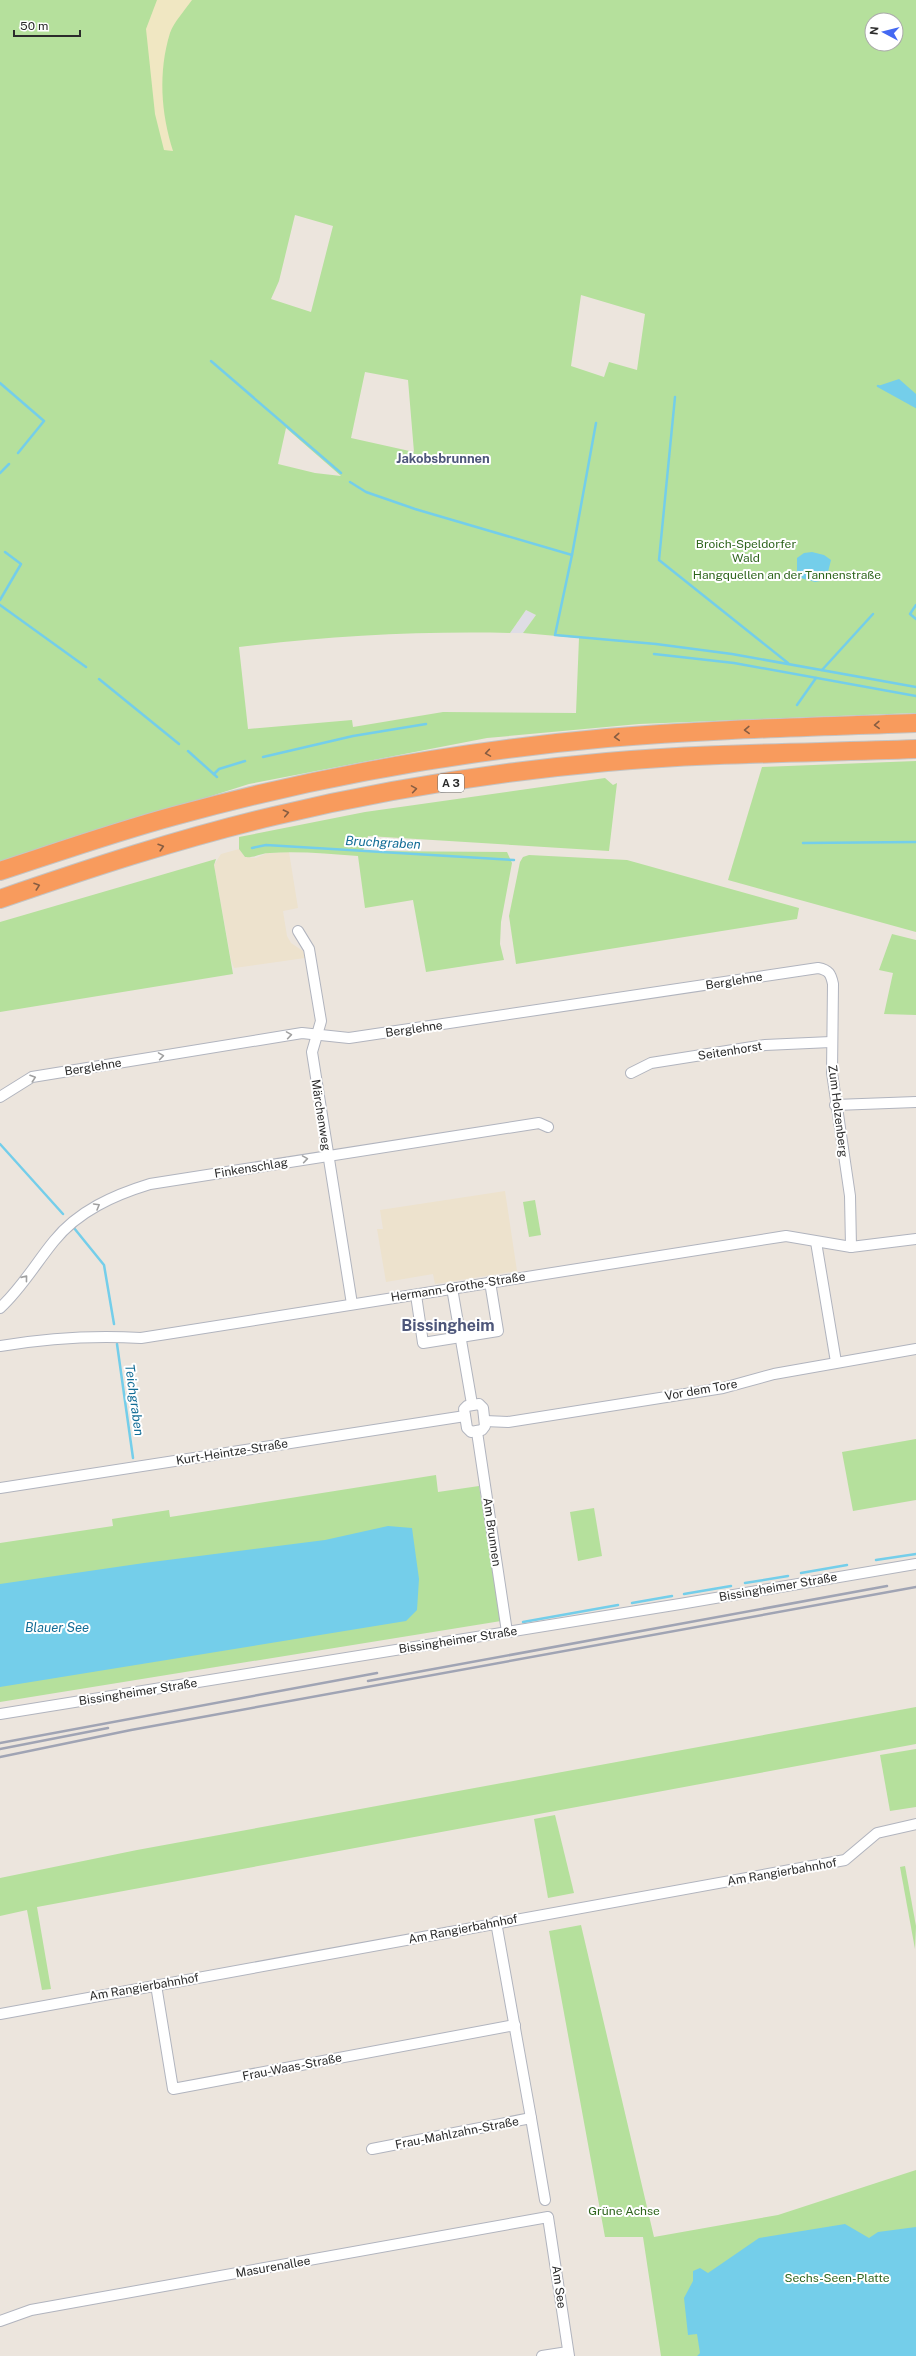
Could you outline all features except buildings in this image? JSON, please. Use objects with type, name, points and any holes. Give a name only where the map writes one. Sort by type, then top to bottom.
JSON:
[{"type":"highway","name":"A 3","points":[[0,871],[174,816],[266,793],[381,769],[519,748],[606,738],[714,731],[916,723]]},
{"type":"highway","name":"A 3","points":[[0,899],[78,872],[174,843],[274,816],[385,793],[522,772],[608,762],[916,749]]},
{"type":"street","name":"Märchenweg","points":[[298,931],[309,949],[321,1021],[312,1052],[352,1304]]},
{"type":"street","name":"Berglehne","points":[[0,1097],[32,1077],[302,1033],[349,1038],[818,968],[826,969],[831,974]]},
{"type":"street","name":"Zum Holzenberg","points":[[831,974],[833,984],[831,1042],[836,1105],[850,1196],[851,1247]]},
{"type":"street","name":"Seitenhorst","points":[[631,1074],[651,1063],[743,1048],[765,1045],[831,1042]]},
{"type":"street","points":[[836,1105],[916,1102]]},
{"type":"street","name":"Finkenschlag","points":[[0,1308],[55,1239],[86,1212],[119,1193],[150,1184],[328,1155],[540,1123],[548,1127]]},
{"type":"street","name":"Hermann-Grothe-Straße","points":[[0,1346],[52,1338],[109,1336],[141,1338],[786,1236],[851,1247],[916,1239]]},
{"type":"street","points":[[816,1242],[836,1362]]},
{"type":"street","points":[[416,1295],[423,1343],[498,1331],[490,1282]]},
{"type":"street","points":[[452,1288],[472,1404]]},
{"type":"street","name":"Vor dem Tore","points":[[485,1421],[508,1422],[723,1388],[774,1374],[916,1349]]},
{"type":"street","points":[[472,1404],[479,1404],[483,1408],[485,1426],[477,1432],[471,1432],[467,1428],[464,1416],[464,1410],[472,1404]]},
{"type":"street","name":"Kurt-Heintze-Straße","points":[[0,1488],[464,1416]]},
{"type":"street","name":"Am Brunnen","points":[[477,1432],[507,1632]]},
{"type":"street","name":"Bissingheimer Straße","points":[[0,1714],[916,1564]]},
{"type":"street","name":"Am Rangierbahnhof","points":[[0,2014],[496,1922],[845,1860],[877,1833],[916,1824]]},
{"type":"street","points":[[496,1922],[531,2118]]},
{"type":"street","name":"Frau-Waas-Straße","points":[[156,1985],[173,2089],[515,2025]]},
{"type":"street","name":"Frau-Mahlzahn-Straße","points":[[372,2149],[531,2118],[545,2200]]},
{"type":"street","name":"Masurenallee","points":[[0,2321],[31,2310],[548,2217]]},
{"type":"street","name":"Am See","points":[[548,2217],[568,2354]]},
{"type":"street","points":[[542,2356],[568,2354]]},
{"type":"shaded area","points":[[526,610],[536,615],[523,633],[510,633]]},
{"type":"shaded area","points":[[239,849],[245,857],[256,858],[267,853],[289,852],[298,908],[283,911],[287,936],[291,943],[303,951],[305,958],[234,968],[231,960],[214,865],[221,854]]},
{"type":"shaded area","points":[[505,1191],[517,1271],[435,1284],[433,1274],[386,1282],[377,1229],[383,1229],[380,1210]]},
{"type":"green space","name":"Broich-Speldorfer Wald","points":[[0,0],[916,0],[916,713],[639,724],[487,738],[249,784],[0,863]],"holes":[[[295,215],[333,226],[311,312],[271,299],[279,281]],[[581,295],[645,314],[637,370],[609,362],[604,377],[571,366]],[[365,372],[408,380],[414,452],[351,438]],[[286,428],[341,476],[315,473],[278,464]],[[526,610],[536,615],[523,633],[579,638],[576,713],[443,712],[353,727],[352,720],[248,729],[239,647],[374,635],[510,633]]]},
{"type":"green space","points":[[916,761],[916,932],[728,880],[762,767]]},
{"type":"green space","points":[[605,778],[613,785],[617,783],[609,851],[368,836],[363,851],[507,852],[512,863],[501,922],[500,944],[504,960],[426,972],[413,900],[365,908],[358,856],[292,852],[267,853],[252,857],[245,857],[239,849],[239,837],[365,812]]},
{"type":"green space","points":[[529,855],[627,860],[799,908],[797,919],[516,964],[509,916],[520,862],[523,857]]},
{"type":"green space","points":[[216,859],[214,865],[233,974],[0,1012],[0,922]]},
{"type":"green space","points":[[892,934],[916,940],[916,1015],[884,1014],[893,973],[879,970]]},
{"type":"green space","points":[[535,1200],[541,1235],[529,1237],[523,1202]]},
{"type":"green space","points":[[916,1439],[916,1500],[853,1511],[842,1452]]},
{"type":"green space","points":[[436,1475],[438,1492],[479,1486],[501,1621],[0,1702],[0,1543],[113,1526],[112,1519],[169,1510],[170,1517]]},
{"type":"green space","points":[[594,1508],[602,1556],[578,1561],[570,1512]]},
{"type":"green space","points":[[916,1707],[916,1744],[37,1907],[51,1989],[42,1990],[27,1910],[0,1916],[0,1878],[137,1850]]},
{"type":"green space","points":[[916,1749],[916,1807],[890,1811],[880,1755]]},
{"type":"green space","points":[[555,1815],[574,1893],[548,1898],[534,1819]]},
{"type":"green space","points":[[905,1866],[916,1926],[915,1949],[900,1867]]},
{"type":"green space","name":"Sechs-Seen-Platte","points":[[581,1925],[654,2237],[778,2215],[916,2170],[916,2356],[661,2356],[643,2237],[605,2237],[549,1931]]},
{"type":"sand","points":[[157,0],[192,0],[177,20],[170,33],[164,63],[162,92],[166,122],[173,151],[164,150],[155,114],[146,29]]},
{"type":"water","points":[[899,379],[916,394],[916,407],[878,386]]},
{"type":"water","points":[[812,552],[824,555],[831,560],[826,580],[815,582],[797,577],[797,558],[804,553]]},
{"type":"water","name":"Blauer See","points":[[388,1526],[412,1528],[419,1579],[417,1610],[406,1621],[0,1687],[0,1584],[144,1563],[325,1540]]},
{"type":"water","name":"Sechs-Seen-Platte","points":[[845,2224],[869,2238],[878,2232],[916,2227],[916,2356],[697,2356],[700,2353],[697,2334],[688,2335],[684,2298],[693,2281],[693,2271],[700,2268],[708,2273],[759,2238]]},
{"type":"waterway","points":[[211,361],[341,473]]},
{"type":"waterway","points":[[0,383],[44,421],[18,453]]},
{"type":"waterway","points":[[878,386],[916,407]]},
{"type":"waterway","points":[[675,397],[659,560],[788,663]]},
{"type":"waterway","points":[[596,423],[572,555],[555,635],[656,644],[732,654],[916,687]]},
{"type":"waterway","points":[[0,473],[9,464]]},
{"type":"waterway","points":[[350,482],[366,492],[415,509],[572,555]]},
{"type":"waterway","points":[[0,600],[21,564],[5,552]]},
{"type":"waterway","points":[[0,605],[86,667]]},
{"type":"waterway","points":[[916,605],[910,614],[916,619]]},
{"type":"waterway","points":[[822,670],[873,614]]},
{"type":"waterway","points":[[654,654],[734,663],[916,696]]},
{"type":"waterway","points":[[797,705],[816,678]]},
{"type":"waterway","points":[[99,679],[179,744]]},
{"type":"waterway","points":[[263,757],[353,736],[426,724]]},
{"type":"waterway","points":[[188,751],[217,777]]},
{"type":"waterway","points":[[214,774],[219,769],[245,761]]},
{"type":"waterway","points":[[803,843],[916,842]]},
{"type":"waterway","name":"Bruchgraben","points":[[252,848],[266,845],[514,860]]},
{"type":"waterway","name":"Teichgraben","points":[[0,1144],[63,1214]]},
{"type":"waterway","name":"Teichgraben","points":[[74,1228],[104,1265],[114,1324]]},
{"type":"waterway","name":"Teichgraben","points":[[117,1344],[133,1458]]},
{"type":"waterway","points":[[876,1560],[916,1554]]},
{"type":"waterway","points":[[801,1573],[847,1565]]},
{"type":"waterway","points":[[745,1583],[788,1576]]},
{"type":"waterway","points":[[684,1594],[731,1586]]},
{"type":"waterway","points":[[632,1603],[672,1596]]},
{"type":"waterway","points":[[523,1622],[618,1605]]},
{"type":"railway","points":[[368,1681],[887,1586]]},
{"type":"railway","points":[[0,1757],[131,1730],[916,1587]]},
{"type":"railway","points":[[0,1743],[377,1673]]},
{"type":"railway","points":[[0,1749],[108,1728]]},
{"type":"district","name":"Jakobsbrunnen","points":[[443,458]]},
{"type":"district","name":"Bissingheim","points":[[448,1325]]},
{"type":"park label","name":"Hangquellen an der Tannenstraße","points":[[787,575]]},
{"type":"park label","name":"Grüne Achse","points":[[624,2211]]}]
